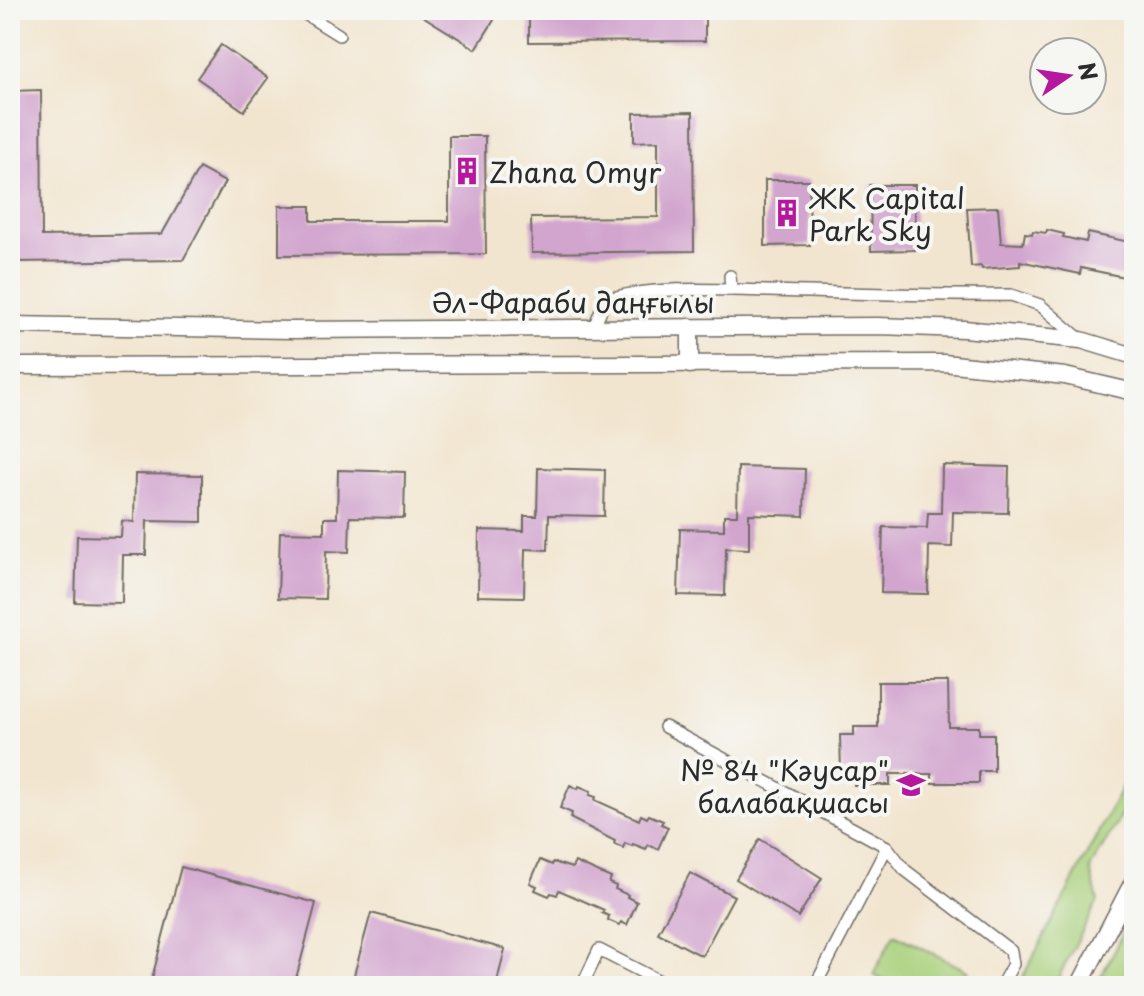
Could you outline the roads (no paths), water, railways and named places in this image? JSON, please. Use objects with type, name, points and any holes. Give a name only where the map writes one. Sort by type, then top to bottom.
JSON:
[{"type":"main road","name":"Әл-Фараби даңғылы","points":[[10,325],[292,330],[892,327],[964,329],[1081,340],[1134,356]]},
{"type":"main road","points":[[690,327],[690,365]]},
{"type":"main road","points":[[10,366],[944,363],[1065,376],[1134,392]]},
{"type":"main road","points":[[1079,986],[1134,880]]},
{"type":"street","points":[[299,10],[339,35]]},
{"type":"street","points":[[730,276],[731,290]]},
{"type":"street","points":[[594,327],[605,300],[647,291],[1011,295],[1040,305],[1081,340]]},
{"type":"street","points":[[665,727],[887,847],[905,870],[1011,951],[1013,964],[1001,986]]},
{"type":"street","points":[[815,986],[887,847]]},
{"type":"street","points":[[582,986],[599,950],[669,986]]},
{"type":"place","name":"Zhana Omyr","points":[[467,171]]},
{"type":"place","name":"ЖК Capital Park Sky","points":[[787,213]]},
{"type":"place","name":"№ 84 \"Кәусар\" балабақшасы","points":[[911,785]]}]
